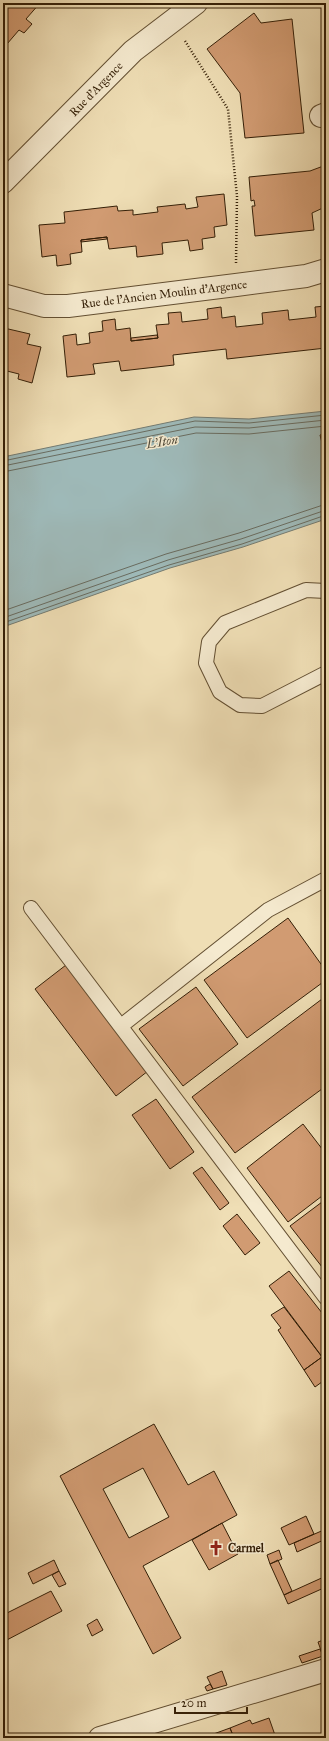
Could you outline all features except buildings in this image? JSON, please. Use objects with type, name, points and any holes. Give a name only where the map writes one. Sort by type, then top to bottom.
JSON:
[{"type":"street","name":"Rue d'Argence","points":[[3,182],[133,50],[196,3]]},
{"type":"street","name":"Rue de l'Ancien Moulin d'Argence","points":[[3,295],[44,306],[68,306],[306,276],[326,270]]},
{"type":"street","points":[[100,1738],[326,1670]]},
{"type":"lane","points":[[326,591],[306,590],[226,623],[209,642],[206,663],[220,692],[240,705],[262,706],[326,673]]},
{"type":"lane","points":[[121,1026],[268,910],[326,880]]},
{"type":"lane","points":[[31,908],[326,1298]]},
{"type":"path","points":[[172,21],[228,109],[236,196],[236,285]]},
{"type":"water","name":"L'Iton","points":[[326,411],[326,519],[243,547],[170,568],[3,627],[3,457],[194,417],[249,419]]},
{"type":"place","name":"Carmel","points":[[216,1548]]}]
